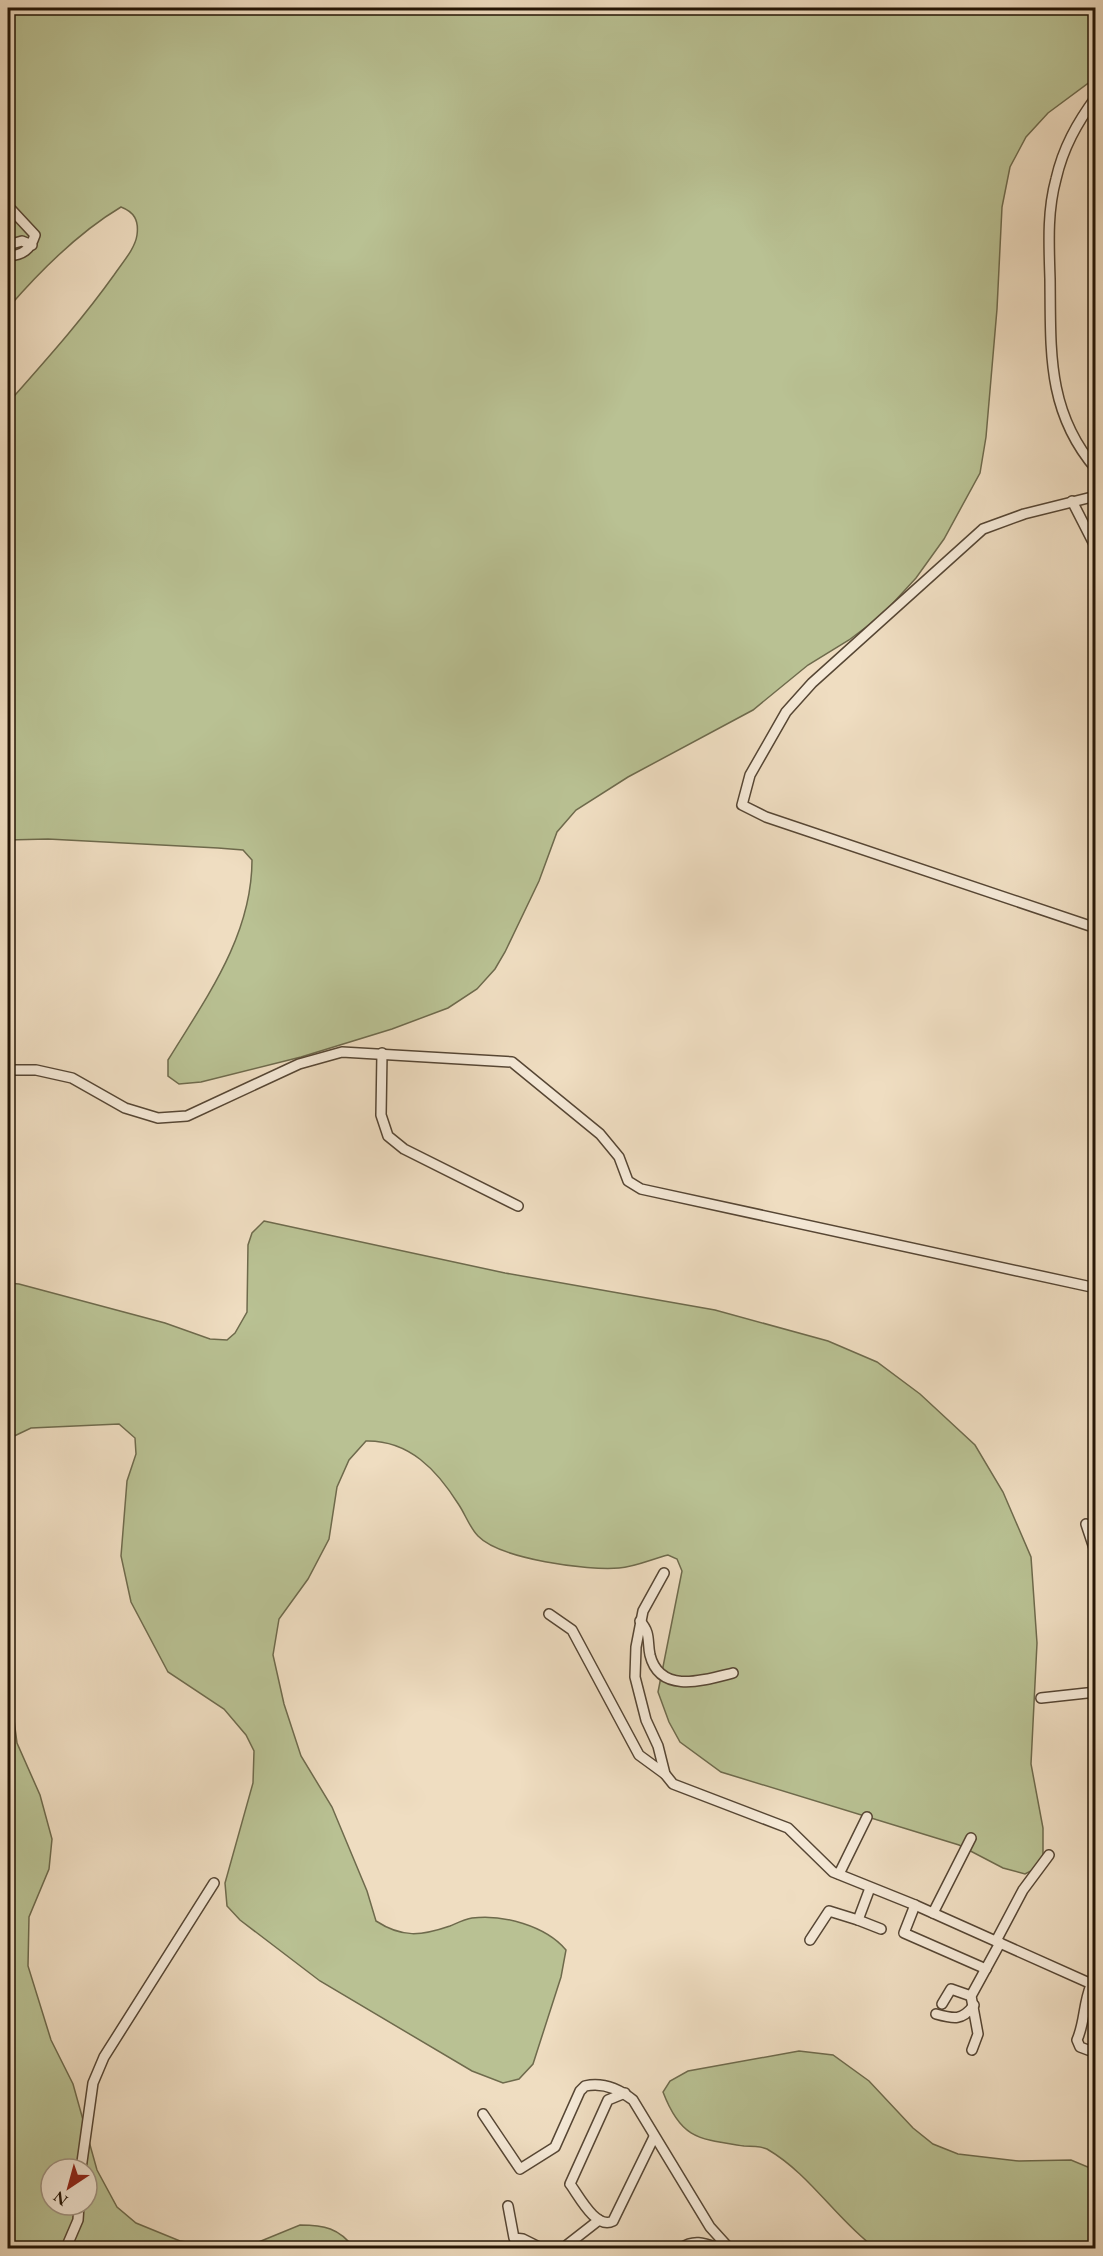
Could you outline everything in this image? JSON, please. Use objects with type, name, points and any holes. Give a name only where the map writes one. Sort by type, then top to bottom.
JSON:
[{"type":"street","points":[[1095,98],[1073,131],[1064,152],[1048,219],[1051,369],[1065,418],[1079,446],[1095,469]]},
{"type":"street","points":[[8,206],[35,235],[32,245],[21,255],[8,256]]},
{"type":"street","points":[[8,245],[22,241],[32,245]]},
{"type":"street","points":[[1095,496],[1024,514],[983,528],[812,683],[786,712],[750,775],[742,805],[766,817],[1095,928]]},
{"type":"street","points":[[1072,501],[1095,548]]},
{"type":"street","points":[[8,1070],[36,1070],[72,1078],[125,1108],[158,1118],[188,1116],[299,1064],[342,1052],[512,1062],[600,1134],[619,1157],[628,1181],[641,1189],[1095,1288]]},
{"type":"street","points":[[382,1053],[381,1115],[388,1136],[404,1149],[518,1206]]},
{"type":"street","points":[[1086,1524],[1095,1554]]},
{"type":"street","points":[[664,1573],[640,1621],[635,1677],[646,1720],[658,1746],[666,1774],[673,1785],[788,1828],[820,1861],[839,1874],[915,1905],[1093,1985],[1083,2004],[1082,2028],[1077,2040],[1080,2047],[1095,2053]]},
{"type":"street","points":[[549,1614],[572,1630],[639,1755],[666,1774]]},
{"type":"street","points":[[640,1621],[647,1629],[653,1666],[666,1678],[677,1682],[688,1682],[733,1673]]},
{"type":"street","points":[[1041,1698],[1095,1692]]},
{"type":"street","points":[[839,1874],[867,1817]]},
{"type":"street","points":[[933,1913],[971,1838]]},
{"type":"street","points":[[936,2014],[959,2019],[966,2016],[1023,1890],[1049,1855]]},
{"type":"street","points":[[83,2157],[93,2083],[104,2057],[214,1883]]},
{"type":"street","points":[[858,1920],[870,1888]]},
{"type":"street","points":[[915,1905],[904,1933],[986,1969]]},
{"type":"street","points":[[810,1940],[829,1911],[881,1929]]},
{"type":"street","points":[[942,2004],[951,1989],[973,2000]]},
{"type":"street","points":[[972,2050],[978,2034],[973,2000]]},
{"type":"street","points":[[483,2115],[520,2169],[555,2146],[580,2091],[585,2086],[608,2086],[624,2093],[633,2100],[710,2227],[729,2248]]},
{"type":"street","points":[[624,2093],[608,2100],[570,2184],[599,2220],[611,2224],[613,2221],[654,2137]]},
{"type":"street","points":[[508,2206],[514,2238],[523,2239],[541,2248]]},
{"type":"street","points":[[66,2248],[78,2217]]},
{"type":"street","points":[[567,2248],[567,2245],[599,2220]]},
{"type":"street","points":[[681,2248],[692,2242],[701,2242],[718,2248]]},
{"type":"green space","points":[[8,8],[1095,8],[1095,78],[1048,113],[1026,137],[1010,167],[1002,207],[997,309],[986,437],[980,473],[944,539],[916,578],[882,615],[849,640],[808,665],[753,710],[628,777],[576,810],[557,832],[539,881],[495,969],[477,989],[448,1008],[392,1029],[301,1057],[201,1082],[179,1084],[168,1076],[168,1060],[211,990],[235,940],[250,888],[252,860],[243,850],[48,839],[8,840],[8,403],[102,292],[131,251],[137,230],[135,217],[121,207],[90,228],[61,253],[8,308]]},
{"type":"green space","points":[[264,1221],[505,1273],[715,1310],[828,1341],[877,1362],[920,1394],[975,1445],[1003,1492],[1031,1557],[1037,1643],[1031,1764],[1043,1828],[1043,1859],[1037,1868],[1025,1874],[1003,1868],[959,1845],[721,1772],[680,1742],[669,1722],[658,1692],[682,1571],[677,1559],[668,1555],[619,1568],[587,1568],[545,1562],[505,1551],[478,1536],[441,1480],[420,1460],[396,1446],[366,1441],[349,1460],[337,1487],[329,1539],[308,1579],[279,1619],[273,1655],[284,1704],[301,1756],[332,1807],[367,1891],[376,1921],[385,1927],[412,1934],[440,1929],[472,1918],[497,1918],[536,1928],[566,1950],[561,1977],[533,2064],[519,2079],[503,2083],[472,2071],[320,1981],[240,1920],[227,1906],[225,1883],[253,1783],[254,1751],[246,1735],[224,1709],[168,1672],[131,1602],[121,1556],[127,1481],[136,1454],[135,1438],[119,1424],[31,1428],[8,1439],[8,1283],[165,1323],[210,1339],[227,1340],[235,1333],[247,1312],[248,1245],[252,1233]]},
{"type":"green space","points":[[8,1673],[17,1743],[40,1795],[52,1839],[49,1869],[29,1917],[28,1966],[51,2040],[73,2084],[93,2157],[39,2157],[39,2217],[99,2217],[99,2174],[117,2207],[136,2223],[180,2241],[223,2248],[8,2248]]},
{"type":"green space","points":[[799,2051],[833,2055],[869,2081],[913,2128],[933,2144],[958,2154],[1019,2161],[1071,2160],[1095,2170],[1095,2248],[875,2248],[782,2159],[764,2148],[714,2141],[693,2134],[677,2119],[663,2092],[670,2081],[688,2071]]},
{"type":"green space","points":[[300,2225],[330,2229],[343,2236],[354,2248],[244,2248]]}]
